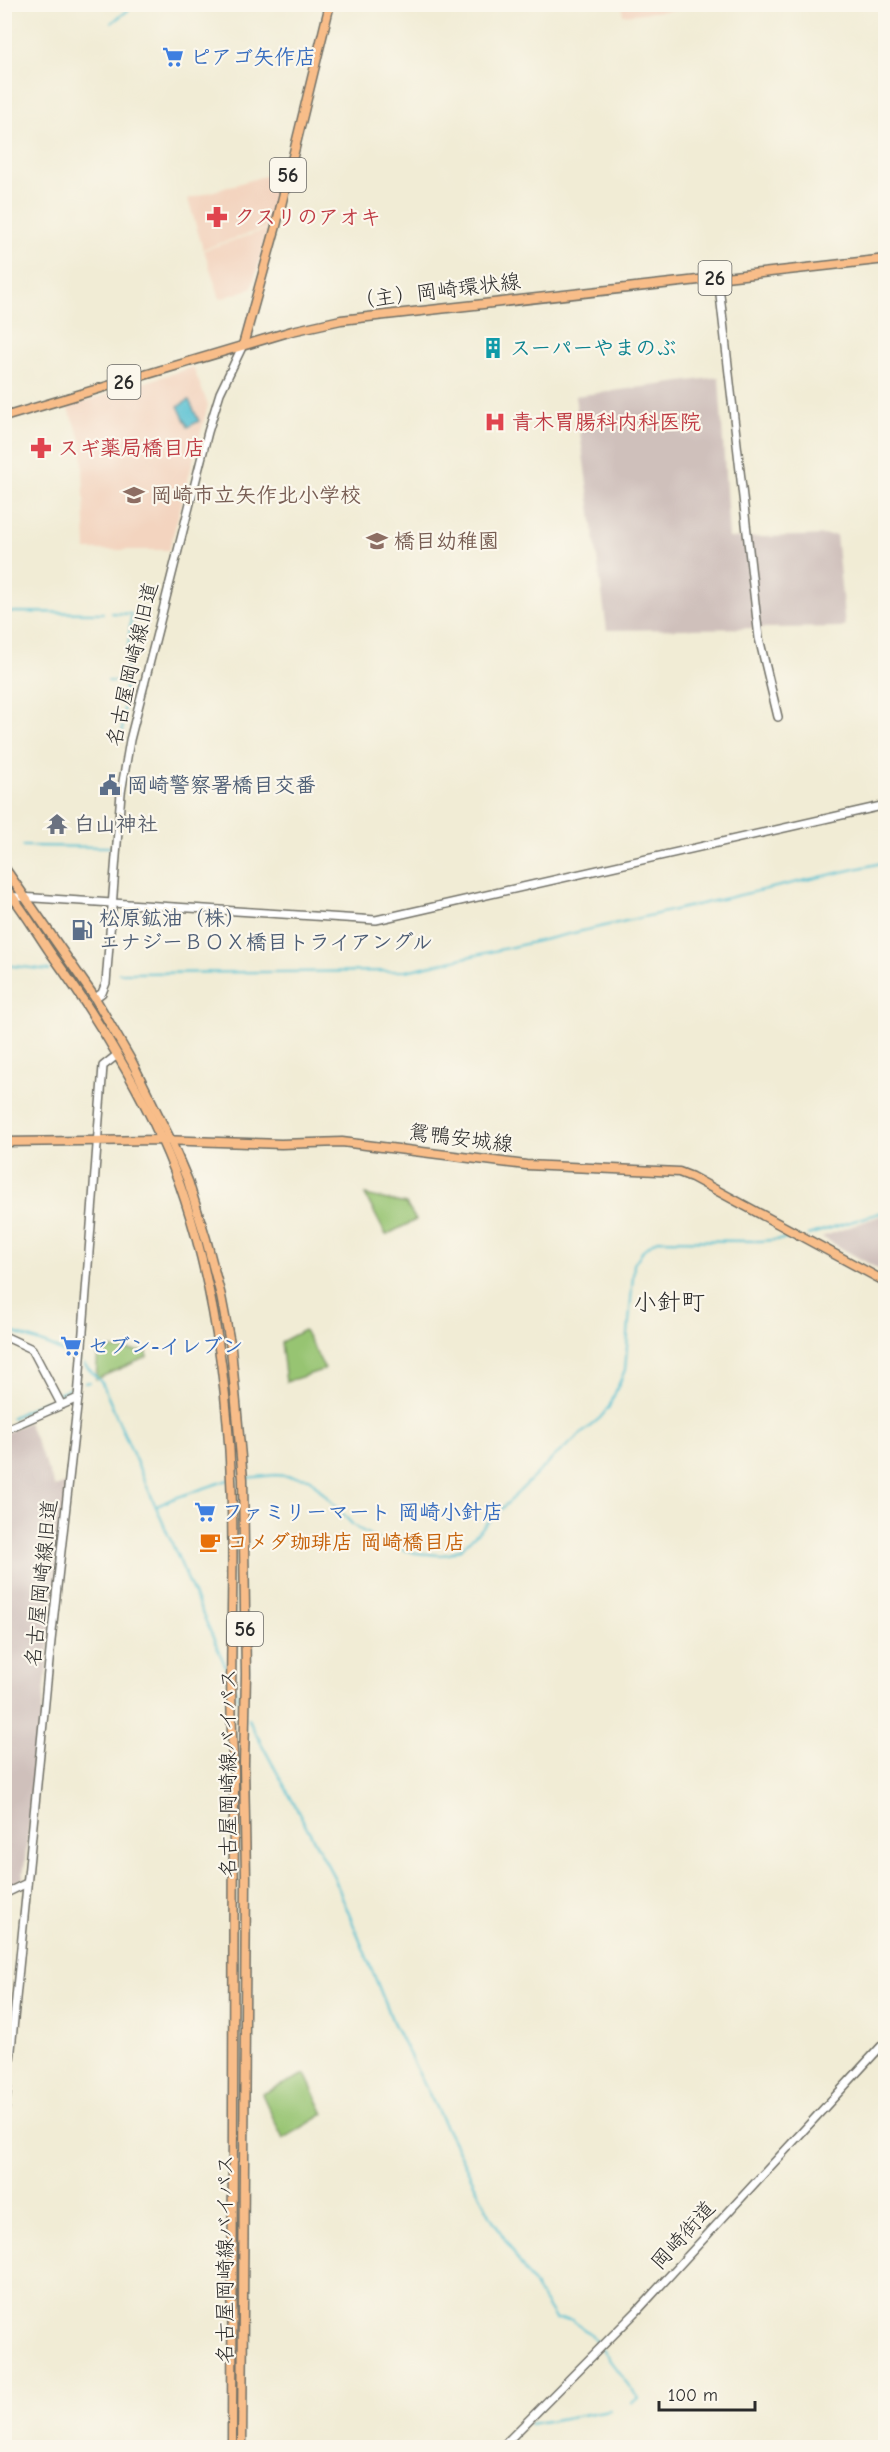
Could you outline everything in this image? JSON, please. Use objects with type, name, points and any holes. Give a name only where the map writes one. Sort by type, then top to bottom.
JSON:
[{"type":"main road","name":"56","points":[[243,345],[276,226],[330,4]]},
{"type":"main road","name":"（主）岡崎環状線","points":[[4,417],[243,345],[341,320],[885,259]]},
{"type":"main road","name":"名古屋岡崎線バイパス","points":[[4,867],[95,998],[132,1062],[171,1141],[188,1181],[208,1244],[222,1296],[235,1373],[243,1479],[246,1674],[242,2448]]},
{"type":"main road","name":"名古屋岡崎線バイパス","points":[[4,886],[8,896],[82,997],[117,1055],[161,1140],[185,1199],[195,1233],[221,1348],[231,1479],[234,1772],[232,2448]]},
{"type":"main road","name":"鴛鴨安城線","points":[[4,1142],[161,1140],[281,1144],[342,1142],[526,1165],[679,1172],[885,1282]]},
{"type":"main road","points":[[233,1754],[244,1764],[234,1772]]},
{"type":"street","points":[[718,277],[759,638],[777,717]]},
{"type":"street","name":"名古屋岡崎線旧道","points":[[95,998],[102,993],[106,983],[121,793],[130,740],[208,432],[220,393],[243,345]]},
{"type":"street","points":[[8,896],[376,920],[885,805]]},
{"type":"street","name":"名古屋岡崎線旧道","points":[[4,2121],[78,1398],[103,1066],[117,1055]]},
{"type":"street","points":[[4,1336],[32,1349],[61,1404]]},
{"type":"street","points":[[4,1430],[78,1398]]},
{"type":"street","points":[[4,1894],[27,1883]]},
{"type":"street","name":"岡崎街道","points":[[501,2448],[643,2305],[885,2041]]},
{"type":"shaded area","points":[[622,4],[724,5],[623,15]]},
{"type":"shaded area","points":[[284,170],[269,227],[203,249],[188,199]]},
{"type":"shaded area","points":[[269,229],[252,288],[220,299],[204,250]]},
{"type":"shaded area","name":"岡崎市立矢作北小学校","points":[[193,367],[208,405],[169,550],[86,550],[82,441],[67,407]]},
{"type":"shaded area","points":[[719,377],[729,538],[836,535],[845,627],[607,630],[575,396]]},
{"type":"shaded area","points":[[885,1214],[885,1273],[822,1237]]},
{"type":"shaded area","points":[[28,1422],[55,1487],[68,1482],[23,1878],[5,1887],[4,1434]]},
{"type":"green space","points":[[365,1195],[406,1204],[416,1220],[386,1235]]},
{"type":"green space","points":[[304,1330],[325,1369],[286,1382],[281,1342]]},
{"type":"green space","points":[[98,1348],[147,1352],[147,1357],[96,1379]]},
{"type":"green space","points":[[305,2074],[324,2114],[283,2139],[262,2094]]},
{"type":"water","points":[[189,400],[199,421],[188,427],[178,406]]},
{"type":"waterway","points":[[111,23],[137,4]]},
{"type":"waterway","points":[[4,612],[103,613]]},
{"type":"waterway","points":[[111,613],[131,614]]},
{"type":"waterway","points":[[108,681],[125,682],[131,617]]},
{"type":"waterway","points":[[122,737],[125,686]]},
{"type":"waterway","points":[[23,846],[110,847]]},
{"type":"waterway","points":[[119,973],[406,971],[886,862]]},
{"type":"waterway","points":[[4,965],[49,970]]},
{"type":"waterway","points":[[808,1235],[886,1211]]},
{"type":"waterway","points":[[245,1478],[275,1475],[309,1478],[354,1526],[389,1546],[416,1553],[450,1554],[462,1548],[555,1456],[600,1418],[609,1407],[625,1370],[634,1264],[644,1249],[657,1240],[760,1241],[800,1238]]},
{"type":"waterway","points":[[4,1329],[51,1346],[79,1361]]},
{"type":"waterway","points":[[84,1364],[102,1383],[228,1672]]},
{"type":"waterway","points":[[85,1383],[90,1382]]},
{"type":"waterway","points":[[59,1394],[70,1388]]},
{"type":"waterway","points":[[11,1418],[47,1400]]},
{"type":"waterway","points":[[157,1506],[228,1480]]},
{"type":"waterway","points":[[235,1689],[242,1705]]},
{"type":"waterway","points":[[248,1719],[334,1877],[393,2022],[491,2217],[555,2319],[572,2320],[590,2334],[638,2398],[632,2403]]},
{"type":"waterway","points":[[530,2424],[610,2410]]},
{"type":"place","name":"ピアゴ矢作店","points":[[173,57]]},
{"type":"place","name":"クスリのアオキ","points":[[217,217]]},
{"type":"place","name":"スーパーやまのぶ","points":[[493,348]]},
{"type":"place","name":"青木胃腸科内科医院","points":[[495,422]]},
{"type":"place","name":"スギ薬局橋目店","points":[[41,448]]},
{"type":"place","name":"岡崎市立矢作北小学校","points":[[134,495]]},
{"type":"place","name":"橋目幼稚園","points":[[377,541]]},
{"type":"place","name":"岡崎警察署橋目交番","points":[[110,785]]},
{"type":"place","name":"白山神社","points":[[57,824]]},
{"type":"place","name":"松原鉱油（株） エナジーＢＯＸ橋目トライアングル","points":[[82,930]]},
{"type":"place","name":"セブン-イレブン","points":[[71,1346]]},
{"type":"place","name":"ファミリーマート 岡崎小針店","points":[[205,1512]]},
{"type":"place","name":"コメダ珈琲店 岡崎橋目店","points":[[210,1542]]},
{"type":"district","name":"小針町","points":[[669,1302]]}]
